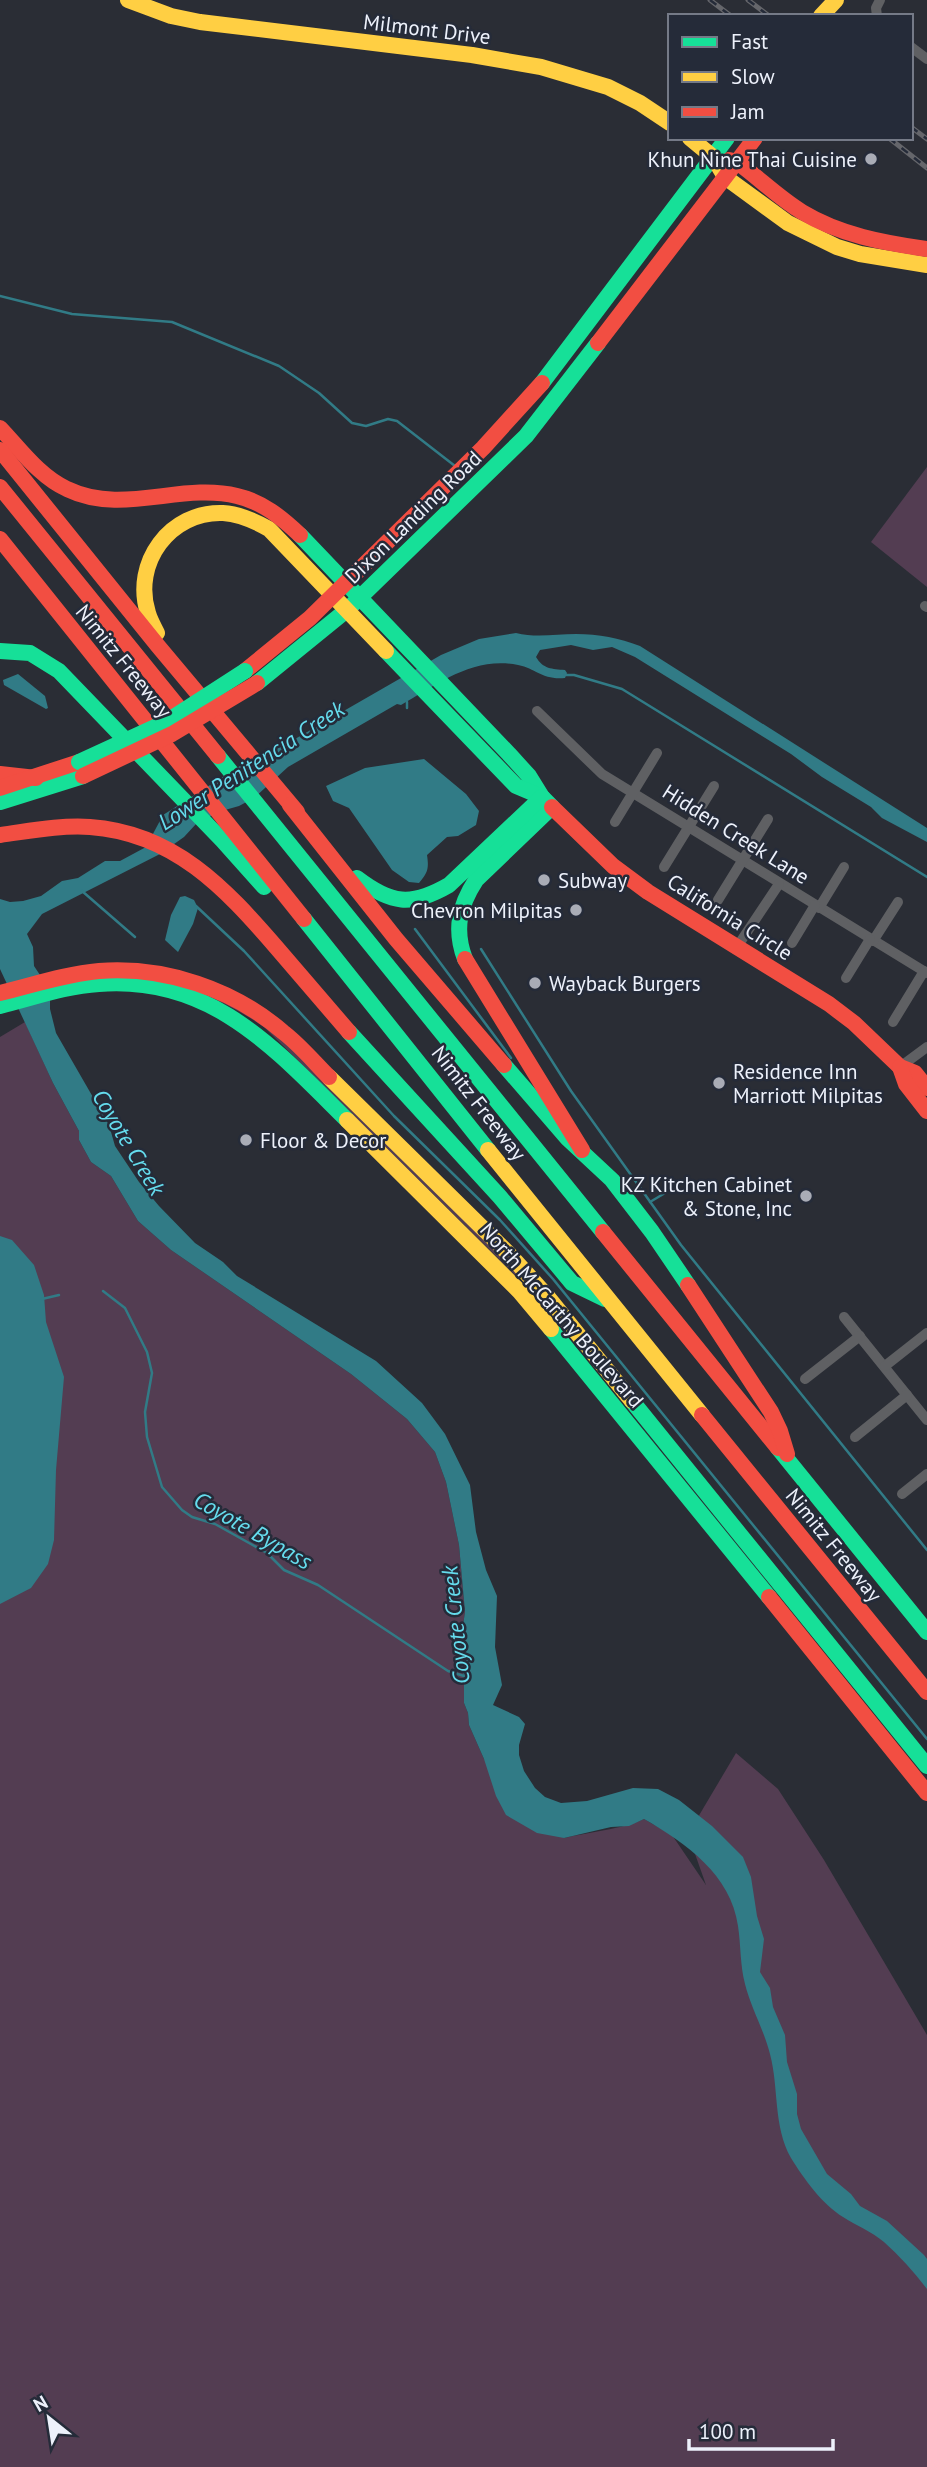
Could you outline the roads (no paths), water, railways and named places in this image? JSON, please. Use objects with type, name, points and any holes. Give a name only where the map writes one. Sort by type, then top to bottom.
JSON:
[{"type":"main road","name":"Milmont Drive","points":[[128,0],[171,16],[200,22],[537,65],[599,83],[631,98],[668,122]]},
{"type":"main road","points":[[823,14],[836,0]]},
{"type":"main road","points":[[693,140],[713,156],[725,177],[788,223],[836,247],[860,254],[927,265]]},
{"type":"main road","name":"Dixon Landing Road","points":[[251,677],[483,448],[535,392],[725,140]]},
{"type":"main road","name":"Dixon Landing Road","points":[[0,788],[130,757],[174,734],[251,677],[321,633],[526,436],[754,140]]},
{"type":"main road","points":[[713,156],[737,162],[801,211],[821,222],[864,238],[927,249]]},
{"type":"main road","points":[[0,428],[55,481],[66,489],[90,498],[116,501],[214,493],[253,500],[282,520],[340,589]]},
{"type":"main road","points":[[0,450],[396,939],[525,1091],[568,1139],[613,1182],[678,1268],[778,1424],[791,1464]]},
{"type":"main road","name":"Nimitz Freeway","points":[[0,487],[927,1632]]},
{"type":"main road","points":[[193,686],[155,630],[144,600],[143,587],[148,562],[162,540],[180,524],[216,513],[251,519],[270,529],[340,589]]},
{"type":"main road","name":"Nimitz Freeway","points":[[0,539],[189,775],[232,840],[392,1027],[610,1302],[927,1692]]},
{"type":"main road","name":"California Circle","points":[[340,589],[448,702],[516,786],[547,802],[621,871],[648,892],[829,1004],[854,1023],[900,1067],[915,1073],[927,1088]]},
{"type":"main road","points":[[0,651],[30,653],[51,664],[171,788],[232,840]]},
{"type":"main road","name":"Dixon Landing Road","points":[[0,802],[81,769]]},
{"type":"main road","points":[[0,774],[36,778]]},
{"type":"main road","points":[[290,805],[357,878],[373,891],[393,900],[412,902],[433,896],[449,885],[547,802]]},
{"type":"main road","points":[[547,802],[472,886],[459,912],[457,933],[461,954],[471,974],[582,1150]]},
{"type":"main road","points":[[0,835],[66,827],[101,828],[132,835],[167,848],[195,864],[220,884],[383,1070],[500,1197],[572,1283],[610,1302]]},
{"type":"main road","name":"North McCarthy Boulevard","points":[[0,1006],[100,971],[148,972],[185,979],[230,996],[258,1012],[284,1032],[540,1287],[927,1766]]},
{"type":"main road","name":"North McCarthy Boulevard","points":[[0,993],[68,982],[152,986],[195,998],[236,1018],[271,1045],[520,1292],[927,1793]]},
{"type":"main road","name":"California Circle","points":[[900,1067],[906,1084],[927,1111]]},
{"type":"main road","points":[[416,1187],[428,1174]]},
{"type":"main road","points":[[657,1459],[671,1448]]},
{"type":"main road","points":[[818,1658],[832,1647]]},
{"type":"street","name":"Hidden Creek Lane","points":[[537,711],[602,774],[925,972]]},
{"type":"street","points":[[615,822],[657,753]]},
{"type":"street","points":[[664,867],[714,786]]},
{"type":"street","points":[[719,900],[768,819]]},
{"type":"street","points":[[792,943],[844,867]]},
{"type":"street","points":[[737,947],[779,884]]},
{"type":"street","points":[[845,978],[898,902]]},
{"type":"street","points":[[893,1022],[925,972]]},
{"type":"street","points":[[900,1067],[927,1047]]},
{"type":"street","points":[[844,1317],[927,1420]]},
{"type":"street","points":[[885,1366],[927,1333]]},
{"type":"street","points":[[805,1379],[860,1336]]},
{"type":"street","points":[[855,1437],[907,1395]]},
{"type":"street","points":[[902,1494],[927,1474]]},
{"type":"water","points":[[516,633],[538,636],[593,635],[640,646],[927,828],[927,842],[882,818],[871,807],[791,754],[635,657],[612,647],[593,650],[571,645],[540,650],[536,657],[545,666],[565,670],[565,678],[545,676],[525,667],[502,663],[486,664],[457,674],[401,705],[397,704],[288,767],[254,798],[196,824],[184,837],[160,854],[42,914],[27,934],[33,947],[34,966],[50,990],[50,1009],[56,1033],[109,1125],[115,1146],[159,1206],[195,1243],[223,1262],[237,1276],[376,1361],[422,1403],[445,1434],[470,1485],[476,1532],[486,1570],[497,1596],[495,1647],[502,1685],[493,1705],[519,1717],[525,1724],[519,1755],[524,1771],[535,1788],[545,1797],[561,1803],[587,1801],[633,1788],[658,1789],[679,1800],[712,1826],[743,1857],[751,1877],[757,1916],[764,1939],[760,1972],[770,1988],[773,2007],[785,2035],[787,2062],[797,2094],[797,2114],[801,2129],[827,2174],[851,2194],[860,2206],[887,2221],[924,2255],[927,2259],[927,2289],[907,2264],[884,2242],[828,2205],[791,2158],[781,2133],[770,2054],[745,1984],[734,1908],[726,1891],[704,1862],[644,1819],[629,1826],[611,1827],[564,1838],[537,1833],[506,1815],[469,1725],[464,1703],[460,1645],[465,1612],[459,1545],[446,1482],[435,1452],[407,1419],[351,1374],[171,1250],[138,1221],[111,1176],[91,1162],[79,1140],[79,1131],[53,1083],[0,969],[0,899],[10,902],[41,896],[62,881],[78,878],[105,861],[120,861],[146,847],[163,815],[240,766],[288,743],[441,655],[479,639]]},
{"type":"water","points":[[18,674],[45,696],[48,708],[4,685],[3,680]]},
{"type":"water","points":[[424,759],[466,794],[479,811],[476,825],[458,836],[447,837],[427,855],[427,870],[419,883],[409,882],[392,870],[349,808],[333,801],[326,786],[365,768]]},
{"type":"water","points":[[180,897],[194,900],[198,908],[178,952],[165,940],[171,915]]},
{"type":"water","points":[[0,1236],[12,1240],[34,1265],[44,1295],[46,1322],[64,1377],[56,1470],[54,1540],[48,1564],[31,1588],[0,1604]]},
{"type":"waterway","points":[[0,296],[72,314],[172,322],[279,366],[319,393],[352,423],[366,426],[388,419],[397,421],[455,466]]},
{"type":"waterway","name":"Lower Penitencia Creek","points":[[565,675],[574,675],[622,689],[927,877]]},
{"type":"waterway","points":[[407,702],[407,708]]},
{"type":"waterway","points":[[82,891],[135,937]]},
{"type":"waterway","points":[[196,906],[244,951],[394,1116],[500,1220],[553,1279],[927,1739]]},
{"type":"waterway","points":[[415,929],[511,1058]]},
{"type":"waterway","points":[[481,949],[571,1091],[681,1245],[927,1550]]},
{"type":"waterway","points":[[650,1202],[665,1193]]},
{"type":"waterway","name":"Coyote Bypass","points":[[103,1291],[125,1308],[147,1352],[152,1373],[145,1412],[147,1437],[162,1487],[182,1510],[192,1517],[215,1524],[267,1553],[284,1570],[318,1585],[448,1671],[464,1676]]},
{"type":"waterway","name":"Coyote Bypass","points":[[42,1299],[59,1295]]},
{"type":"railway","points":[[710,0],[728,14]]},
{"type":"railway","points":[[748,0],[766,14]]},
{"type":"railway","points":[[913,128],[927,139]]},
{"type":"railway","points":[[892,140],[927,168]]},
{"type":"place","name":"Khun Nine Thai Cuisine","points":[[871,159]]},
{"type":"place","name":"Subway","points":[[544,880]]},
{"type":"place","name":"Chevron Milpitas","points":[[576,910]]},
{"type":"place","name":"Wayback Burgers","points":[[535,983]]},
{"type":"place","name":"Residence Inn Marriott Milpitas","points":[[719,1083]]},
{"type":"place","name":"Floor & Decor","points":[[246,1140]]},
{"type":"place","name":"KZ Kitchen Cabinet & Stone, Inc","points":[[806,1196]]},
{"type":"water label","name":"Coyote Creek","points":[[129,1142]]},
{"type":"water label","name":"Coyote Creek","points":[[455,1625]]}]
